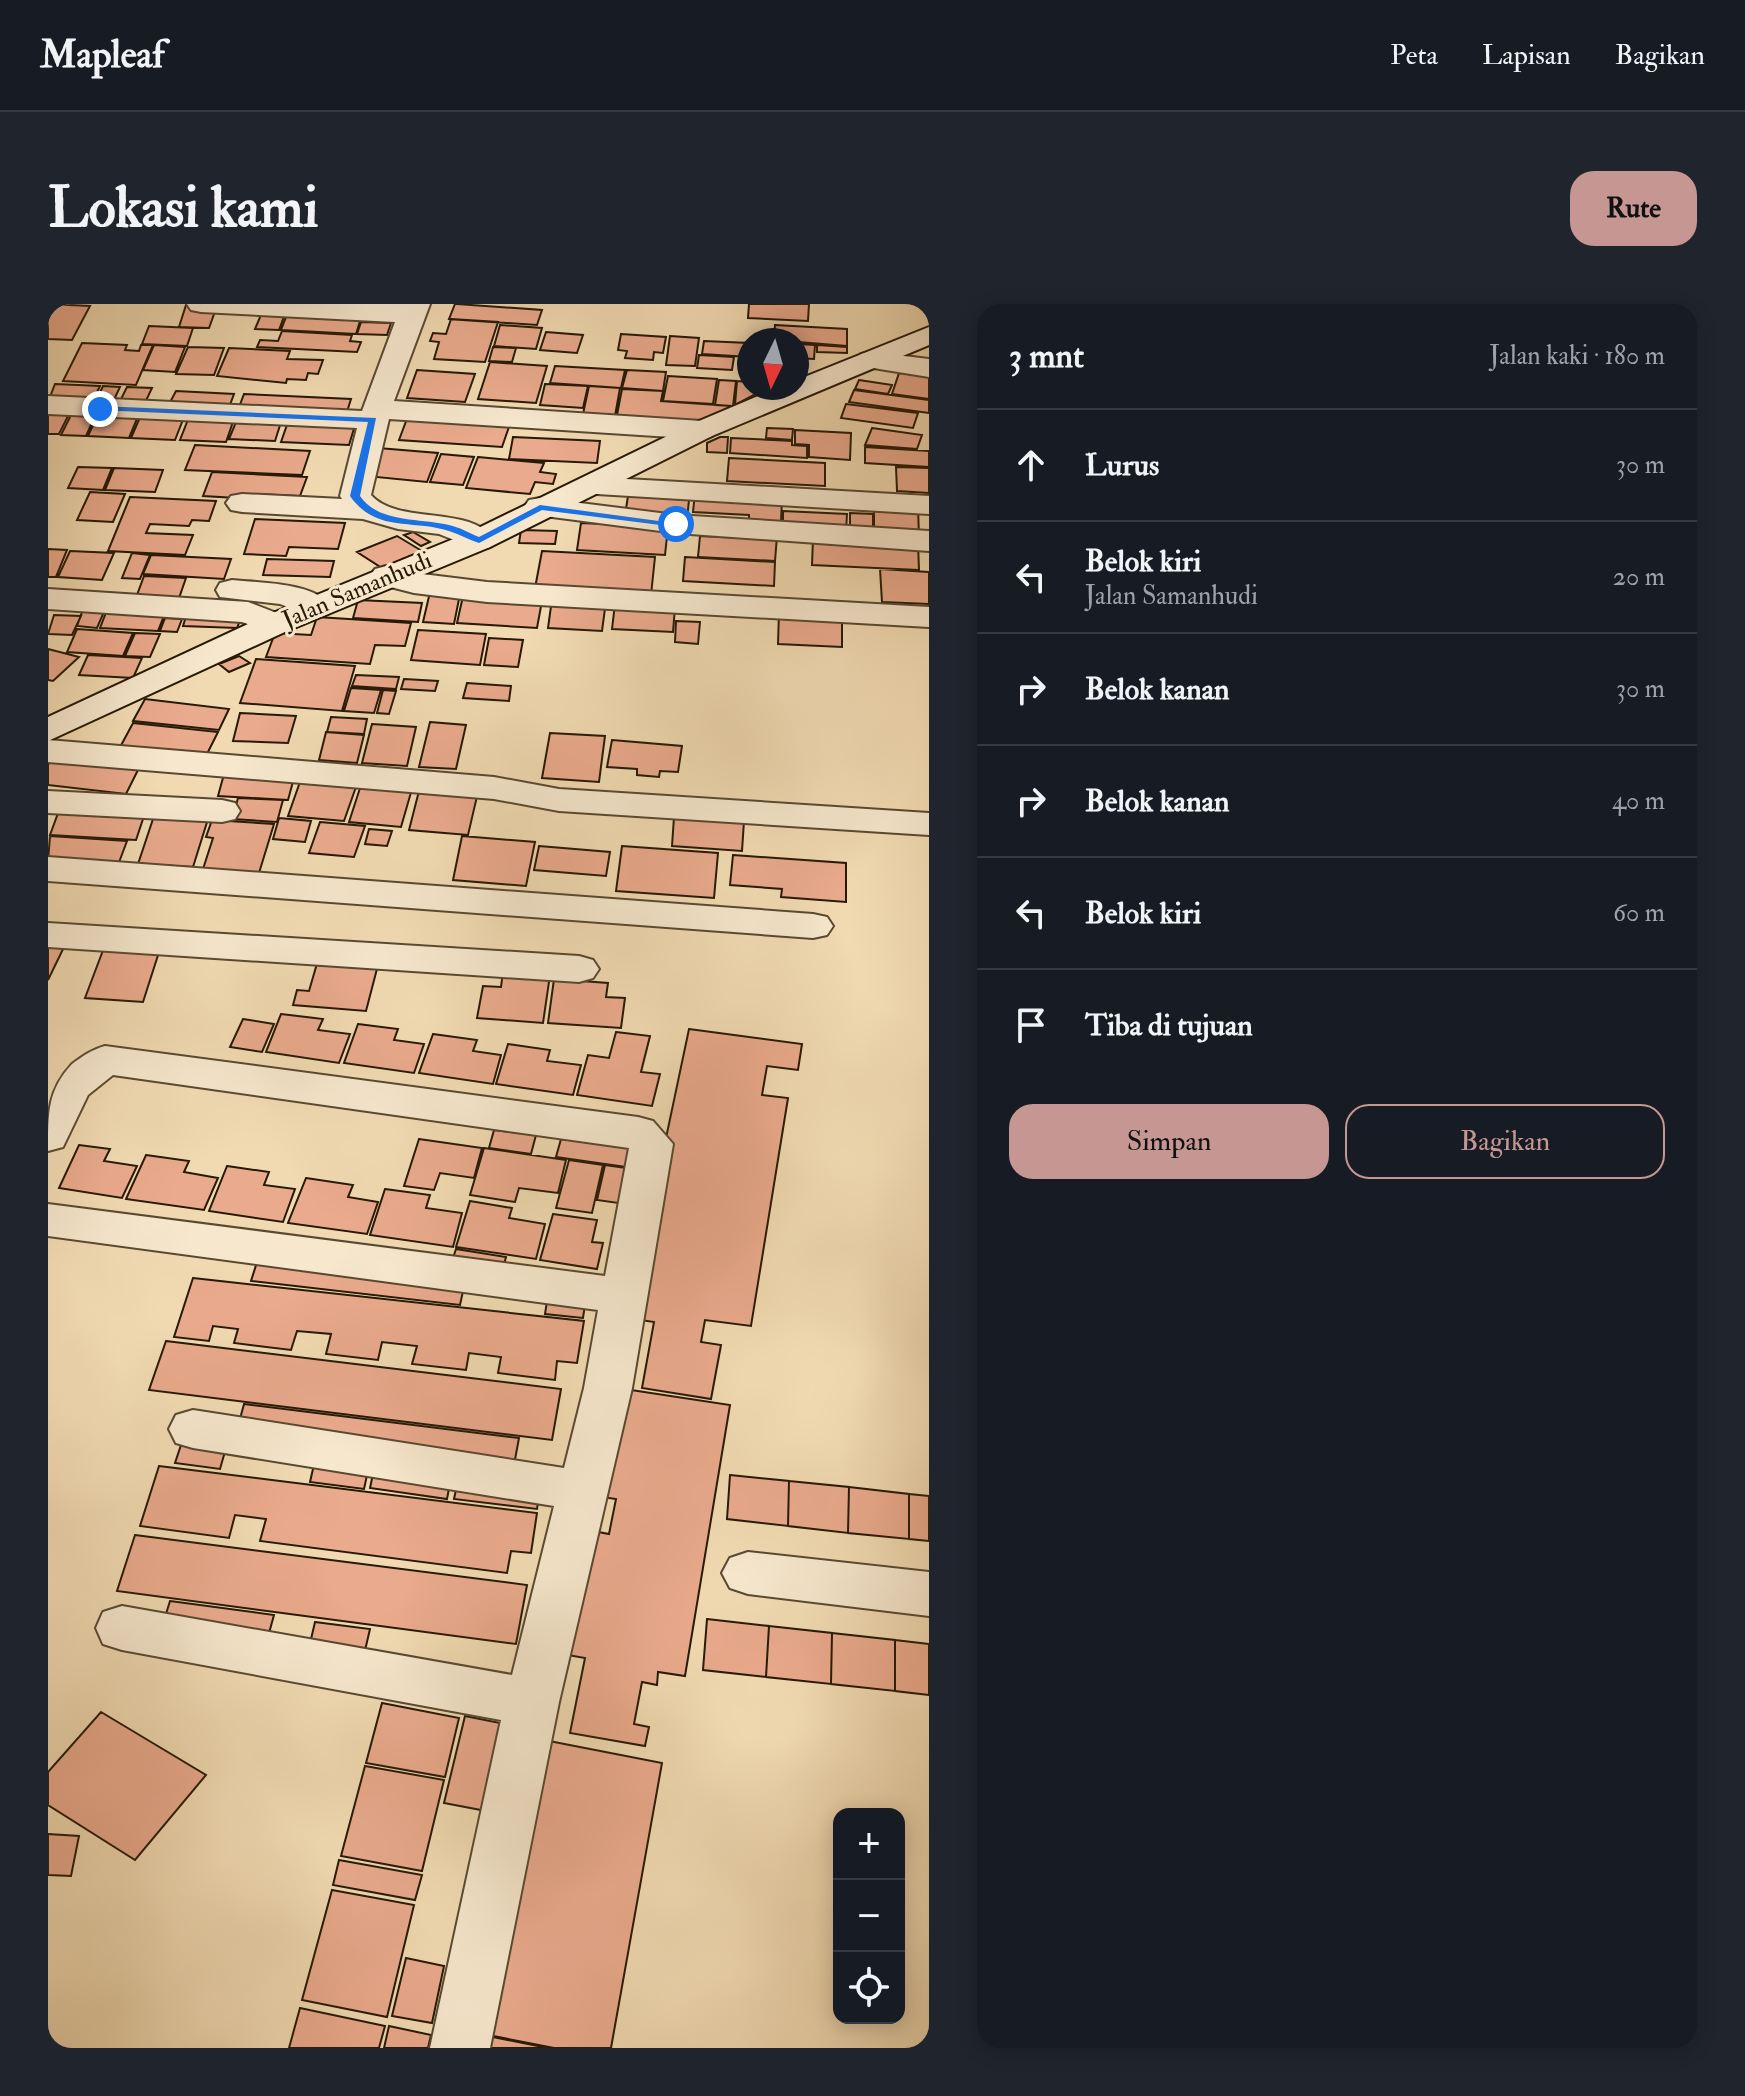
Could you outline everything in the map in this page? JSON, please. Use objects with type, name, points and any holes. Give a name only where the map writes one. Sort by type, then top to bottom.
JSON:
[{"type":"street","points":[[201,304],[414,309],[377,409],[355,496],[364,510]]},
{"type":"street","name":"Jalan Samanhudi","points":[[48,730],[275,624],[479,540],[540,507],[591,486],[702,430],[929,335]]},
{"type":"street","points":[[871,360],[929,368]]},
{"type":"street","points":[[56,394],[377,409],[702,430]]},
{"type":"street","points":[[591,486],[929,505]]},
{"type":"street","points":[[242,503],[364,510],[382,517],[450,528],[479,540]]},
{"type":"street","points":[[540,507],[676,524],[929,541]]},
{"type":"street","points":[[386,576],[414,583],[487,592],[929,617]]},
{"type":"street","points":[[192,609],[225,590],[286,595],[315,607]]},
{"type":"street","points":[[48,599],[248,612],[275,624]]},
{"type":"street","points":[[48,751],[494,788],[559,800],[929,824]]},
{"type":"street","points":[[48,802],[222,811]]},
{"type":"street","points":[[48,869],[813,926]]},
{"type":"street","points":[[48,935],[579,969]]},
{"type":"street","points":[[48,1136],[70,1087],[105,1060],[638,1132],[651,1144],[585,1491],[532,1702],[460,2048]]},
{"type":"street","points":[[48,1220],[624,1296]]},
{"type":"street","points":[[193,1429],[585,1491]]},
{"type":"street","points":[[748,1573],[929,1594]]},
{"type":"street","points":[[122,1628],[532,1702]]},
{"type":"building","points":[[48,304],[90,306],[72,340],[48,339]]},
{"type":"building","points":[[455,304],[542,310],[537,325],[449,319]]},
{"type":"building","points":[[749,304],[809,304],[808,321],[748,318]]},
{"type":"building","points":[[186,305],[217,306],[209,328],[179,327]]},
{"type":"building","points":[[263,310],[286,311],[279,330],[255,329]]},
{"type":"building","points":[[288,312],[362,315],[356,334],[281,330]]},
{"type":"building","points":[[451,319],[498,322],[485,362],[434,359],[439,342],[430,341],[433,333],[446,334]]},
{"type":"building","points":[[361,322],[391,323],[387,335],[357,334]]},
{"type":"building","points":[[500,325],[542,328],[536,349],[494,346]]},
{"type":"building","points":[[775,325],[847,329],[847,346],[809,343],[809,328],[775,328]]},
{"type":"building","points":[[149,326],[193,328],[187,346],[142,344]]},
{"type":"building","points":[[282,331],[352,335],[350,341],[361,342],[357,352],[257,347],[260,340],[278,341]]},
{"type":"building","points":[[546,332],[583,335],[577,353],[540,350]]},
{"type":"building","points":[[621,334],[666,337],[663,353],[654,352],[653,360],[625,358],[627,351],[618,350]]},
{"type":"building","points":[[670,336],[699,338],[695,366],[666,365]]},
{"type":"building","points":[[704,341],[737,342],[737,356],[702,354]]},
{"type":"building","points":[[82,343],[127,345],[125,350],[139,351],[141,345],[153,345],[136,385],[63,381]]},
{"type":"building","points":[[154,345],[185,347],[175,372],[143,370]]},
{"type":"building","points":[[809,345],[815,345],[814,359],[809,359]]},
{"type":"building","points":[[817,345],[847,347],[847,353],[817,352]]},
{"type":"building","points":[[188,347],[224,348],[214,375],[176,374]]},
{"type":"building","points":[[493,347],[516,348],[512,362],[489,361]]},
{"type":"building","points":[[229,348],[290,351],[287,359],[323,360],[318,374],[308,373],[306,380],[287,379],[286,383],[217,376]]},
{"type":"building","points":[[699,355],[734,357],[732,370],[697,368]]},
{"type":"building","points":[[490,362],[547,366],[536,403],[478,399]]},
{"type":"building","points":[[555,366],[625,370],[621,388],[550,383]]},
{"type":"building","points":[[918,369],[929,370],[929,399],[892,394],[899,373],[916,375]]},
{"type":"building","points":[[417,370],[475,374],[465,402],[407,398]]},
{"type":"building","points":[[627,370],[666,372],[663,391],[622,388]]},
{"type":"building","points":[[668,376],[717,379],[713,404],[663,401]]},
{"type":"building","points":[[719,380],[736,381],[733,406],[715,405]]},
{"type":"building","points":[[859,380],[892,385],[888,394],[855,389]]},
{"type":"building","points":[[55,384],[100,386],[91,404],[48,402]]},
{"type":"building","points":[[545,384],[588,386],[583,408],[540,405]]},
{"type":"building","points":[[103,386],[120,387],[111,406],[94,405]]},
{"type":"building","points":[[589,386],[620,388],[615,416],[583,414]]},
{"type":"building","points":[[127,387],[152,388],[143,407],[118,405]]},
{"type":"building","points":[[622,389],[663,391],[661,401],[732,406],[697,425],[616,420]]},
{"type":"building","points":[[854,390],[929,400],[929,413],[849,402]]},
{"type":"building","points":[[176,391],[234,394],[228,410],[168,406]]},
{"type":"building","points":[[244,394],[351,399],[346,415],[238,410]]},
{"type":"building","points":[[846,404],[918,413],[913,428],[841,418]]},
{"type":"building","points":[[48,409],[71,410],[59,434],[48,434]]},
{"type":"building","points":[[73,411],[97,412],[86,436],[61,435]]},
{"type":"building","points":[[99,412],[139,414],[129,438],[88,436]]},
{"type":"building","points":[[141,415],[184,417],[175,440],[131,438]]},
{"type":"building","points":[[408,416],[510,424],[502,447],[399,440]]},
{"type":"building","points":[[189,417],[234,419],[226,442],[180,440]]},
{"type":"building","points":[[238,417],[282,419],[275,441],[229,439]]},
{"type":"building","points":[[289,419],[356,422],[349,445],[281,442]]},
{"type":"building","points":[[767,428],[793,429],[792,440],[766,438]]},
{"type":"building","points":[[872,428],[922,435],[917,449],[865,445]]},
{"type":"building","points":[[795,430],[851,433],[850,460],[809,457],[809,445],[795,444]]},
{"type":"building","points":[[513,437],[600,441],[597,463],[509,459]]},
{"type":"building","points":[[728,437],[727,453],[707,452],[707,443]]},
{"type":"building","points":[[731,438],[792,441],[792,445],[807,446],[807,458],[730,453]]},
{"type":"building","points":[[195,445],[310,451],[302,475],[185,470]]},
{"type":"building","points":[[865,447],[929,451],[929,467],[865,463]]},
{"type":"building","points":[[378,448],[438,453],[427,482],[366,476]]},
{"type":"building","points":[[441,454],[474,457],[463,485],[430,482]]},
{"type":"building","points":[[478,457],[544,463],[540,472],[556,474],[553,484],[535,482],[530,494],[466,488]]},
{"type":"building","points":[[729,458],[825,463],[825,486],[727,481]]},
{"type":"building","points":[[78,467],[112,468],[103,490],[68,488]]},
{"type":"building","points":[[896,467],[929,468],[929,493],[897,491]]},
{"type":"building","points":[[114,468],[163,470],[155,492],[105,490]]},
{"type":"building","points":[[212,472],[307,477],[300,496],[256,494],[254,499],[203,496]]},
{"type":"building","points":[[90,492],[125,494],[113,522],[77,520]]},
{"type":"building","points":[[695,493],[782,498],[781,523],[749,522],[749,515],[693,512]]},
{"type":"building","points":[[628,496],[689,500],[687,519],[625,515]]},
{"type":"building","points":[[130,497],[216,501],[209,521],[192,520],[189,526],[150,524],[146,533],[193,535],[185,555],[108,551]]},
{"type":"building","points":[[874,504],[918,506],[919,538],[874,536]]},
{"type":"building","points":[[783,511],[847,514],[846,531],[783,528]]},
{"type":"building","points":[[850,513],[873,514],[873,533],[850,531]]},
{"type":"building","points":[[255,519],[345,523],[338,549],[289,547],[286,556],[244,554]]},
{"type":"building","points":[[581,523],[668,527],[665,555],[577,550]]},
{"type":"building","points":[[521,530],[557,531],[555,544],[519,543]]},
{"type":"building","points":[[413,532],[430,542],[421,546],[404,535]]},
{"type":"building","points":[[743,534],[777,536],[775,561],[698,557],[700,536],[742,538]]},
{"type":"building","points":[[397,536],[422,551],[382,568],[357,552]]},
{"type":"building","points":[[813,538],[918,543],[919,570],[812,565]]},
{"type":"building","points":[[48,549],[67,550],[56,577],[48,577]]},
{"type":"building","points":[[70,551],[114,553],[102,580],[58,577]]},
{"type":"building","points":[[542,551],[655,557],[651,595],[535,588]]},
{"type":"building","points":[[132,553],[150,555],[140,579],[122,578]]},
{"type":"building","points":[[151,555],[231,559],[224,579],[143,574]]},
{"type":"building","points":[[685,557],[775,562],[774,586],[683,581]]},
{"type":"building","points":[[267,559],[334,561],[330,577],[263,575]]},
{"type":"building","points":[[880,569],[929,572],[929,604],[882,602]]},
{"type":"building","points":[[144,576],[186,578],[179,598],[137,595]]},
{"type":"building","points":[[430,592],[460,594],[454,624],[423,622]]},
{"type":"building","points":[[463,596],[542,601],[537,628],[457,623]]},
{"type":"building","points":[[552,599],[606,601],[602,631],[548,628]]},
{"type":"building","points":[[358,600],[422,603],[418,622],[353,618]]},
{"type":"building","points":[[85,604],[107,605],[97,628],[77,626]]},
{"type":"building","points":[[615,604],[675,607],[673,632],[612,629]]},
{"type":"building","points":[[109,605],[167,608],[158,631],[100,628]]},
{"type":"building","points":[[188,610],[243,613],[237,628],[183,626]]},
{"type":"building","points":[[779,611],[842,615],[842,647],[778,644]]},
{"type":"building","points":[[54,615],[81,616],[72,635],[48,634]]},
{"type":"building","points":[[317,617],[411,623],[405,646],[375,645],[370,664],[266,657],[275,633],[311,635]]},
{"type":"building","points":[[165,618],[182,619],[177,632],[160,631]]},
{"type":"building","points":[[676,621],[700,622],[698,644],[675,642]]},
{"type":"building","points":[[77,629],[133,633],[123,656],[67,652]]},
{"type":"building","points":[[418,630],[486,634],[480,665],[411,660]]},
{"type":"building","points":[[135,633],[160,634],[150,657],[125,656]]},
{"type":"building","points":[[489,638],[523,640],[518,667],[484,665]]},
{"type":"building","points":[[48,649],[79,657],[53,681],[48,680]]},
{"type":"building","points":[[88,655],[142,658],[133,678],[79,675]]},
{"type":"building","points":[[239,656],[250,663],[229,672],[219,664]]},
{"type":"building","points":[[256,659],[355,666],[342,711],[240,703]]},
{"type":"building","points":[[356,675],[399,677],[396,689],[352,686]]},
{"type":"building","points":[[404,679],[438,681],[435,691],[401,689]]},
{"type":"building","points":[[467,683],[511,686],[509,701],[463,698]]},
{"type":"building","points":[[351,688],[381,690],[374,713],[344,711]]},
{"type":"building","points":[[383,690],[396,691],[389,714],[377,713]]},
{"type":"building","points":[[145,699],[229,709],[219,730],[133,721]]},
{"type":"building","points":[[240,713],[296,716],[288,743],[233,741]]},
{"type":"building","points":[[331,717],[367,719],[364,734],[327,732]]},
{"type":"building","points":[[430,722],[466,725],[456,769],[419,767]]},
{"type":"building","points":[[133,723],[218,732],[204,760],[118,751]]},
{"type":"building","points":[[372,724],[416,727],[407,766],[362,763]]},
{"type":"building","points":[[326,732],[364,735],[357,763],[319,760]]},
{"type":"building","points":[[550,733],[605,736],[599,782],[542,778]]},
{"type":"building","points":[[612,740],[682,746],[678,772],[660,771],[659,777],[637,775],[637,769],[607,767]]},
{"type":"building","points":[[53,756],[140,766],[126,794],[48,785],[48,765]]},
{"type":"building","points":[[224,774],[294,778],[288,800],[218,796]]},
{"type":"building","points":[[301,779],[357,784],[344,821],[288,816]]},
{"type":"building","points":[[361,785],[412,789],[401,827],[349,822]]},
{"type":"building","points":[[420,787],[478,792],[468,835],[409,830]]},
{"type":"building","points":[[238,798],[283,800],[277,822],[232,819]]},
{"type":"building","points":[[61,805],[146,810],[136,840],[50,835]]},
{"type":"building","points":[[154,816],[208,819],[193,867],[138,864]]},
{"type":"building","points":[[674,817],[744,821],[742,851],[672,846]]},
{"type":"building","points":[[279,818],[311,821],[305,842],[273,839]]},
{"type":"building","points":[[212,820],[274,824],[259,873],[203,869],[213,838],[206,837]]},
{"type":"building","points":[[320,822],[365,826],[354,857],[309,853]]},
{"type":"building","points":[[369,829],[392,831],[387,846],[365,844]]},
{"type":"building","points":[[50,836],[127,841],[118,865],[48,861]]},
{"type":"building","points":[[462,836],[535,842],[526,886],[453,880]]},
{"type":"building","points":[[539,846],[610,852],[606,876],[534,870]]},
{"type":"building","points":[[622,846],[718,853],[714,898],[616,891]]},
{"type":"building","points":[[733,855],[846,863],[846,902],[781,897],[782,889],[730,885]]},
{"type":"building","points":[[48,943],[65,945],[48,980]]},
{"type":"building","points":[[105,945],[160,949],[143,1002],[85,998]]},
{"type":"building","points":[[318,960],[378,965],[366,1011],[293,1005],[297,990],[309,991]]},
{"type":"building","points":[[503,971],[550,975],[543,1023],[477,1018],[483,986],[501,987]]},
{"type":"building","points":[[554,979],[608,983],[606,997],[625,998],[621,1028],[548,1023]]},
{"type":"building","points":[[281,1014],[323,1019],[318,1030],[350,1034],[339,1063],[266,1052]]},
{"type":"building","points":[[243,1019],[274,1024],[262,1052],[230,1047]]},
{"type":"building","points":[[358,1024],[398,1029],[394,1040],[424,1044],[414,1073],[344,1063]]},
{"type":"building","points":[[689,1029],[802,1044],[798,1070],[767,1066],[762,1095],[788,1098],[751,1326],[705,1320],[701,1342],[721,1345],[711,1399],[642,1388],[654,1322],[628,1318]]},
{"type":"building","points":[[616,1032],[650,1036],[641,1072],[660,1074],[652,1106],[577,1095],[588,1055],[609,1058]]},
{"type":"building","points":[[433,1034],[477,1040],[473,1051],[501,1055],[493,1084],[419,1073]]},
{"type":"building","points":[[508,1044],[550,1050],[547,1061],[581,1065],[573,1095],[496,1084]]},
{"type":"building","points":[[494,1130],[536,1135],[531,1154],[489,1148]]},
{"type":"building","points":[[419,1139],[482,1148],[474,1178],[440,1173],[434,1190],[404,1186]]},
{"type":"building","points":[[561,1139],[630,1148],[626,1167],[556,1157]]},
{"type":"building","points":[[79,1145],[110,1149],[104,1161],[137,1166],[122,1198],[59,1188]]},
{"type":"building","points":[[484,1148],[566,1160],[558,1193],[519,1188],[515,1202],[470,1195]]},
{"type":"building","points":[[146,1155],[189,1161],[184,1172],[218,1178],[204,1210],[126,1199]]},
{"type":"building","points":[[569,1160],[603,1165],[592,1213],[556,1208]]},
{"type":"building","points":[[605,1165],[640,1170],[632,1205],[597,1200]]},
{"type":"building","points":[[227,1166],[269,1172],[264,1185],[295,1189],[283,1222],[209,1211]]},
{"type":"building","points":[[306,1178],[353,1185],[348,1197],[378,1202],[367,1234],[288,1223]]},
{"type":"building","points":[[385,1189],[430,1195],[426,1208],[462,1213],[453,1247],[370,1235]]},
{"type":"building","points":[[470,1201],[512,1208],[509,1218],[545,1224],[536,1259],[456,1247]]},
{"type":"building","points":[[553,1214],[597,1220],[592,1242],[603,1243],[597,1269],[540,1260]]},
{"type":"building","points":[[456,1249],[506,1257],[502,1272],[451,1264]]},
{"type":"building","points":[[258,1259],[465,1282],[460,1305],[251,1281]]},
{"type":"building","points":[[193,1278],[584,1321],[577,1363],[557,1361],[555,1380],[498,1373],[501,1357],[469,1353],[466,1370],[412,1364],[417,1346],[382,1342],[378,1360],[326,1354],[331,1334],[297,1331],[291,1350],[234,1343],[238,1329],[213,1326],[209,1341],[174,1337]]},
{"type":"building","points":[[548,1294],[586,1298],[583,1318],[545,1314]]},
{"type":"building","points":[[166,1341],[561,1389],[552,1440],[149,1390]]},
{"type":"building","points":[[618,1388],[730,1405],[685,1676],[658,1672],[657,1685],[642,1682],[634,1724],[649,1727],[645,1746],[570,1733],[585,1658],[562,1654],[588,1530],[609,1534],[616,1499],[595,1496]]},
{"type":"building","points":[[244,1404],[519,1438],[514,1465],[237,1430]]},
{"type":"building","points":[[184,1436],[228,1441],[220,1469],[175,1463]]},
{"type":"building","points":[[315,1460],[369,1466],[364,1489],[310,1482]]},
{"type":"building","points":[[159,1466],[537,1513],[531,1553],[511,1551],[507,1573],[260,1541],[266,1519],[235,1515],[229,1538],[140,1526]]},
{"type":"building","points":[[374,1469],[451,1478],[447,1499],[370,1488]]},
{"type":"building","points":[[730,1475],[789,1481],[788,1526],[727,1519]]},
{"type":"building","points":[[458,1480],[540,1490],[537,1509],[454,1499]]},
{"type":"building","points":[[789,1481],[849,1487],[848,1533],[788,1526]]},
{"type":"building","points":[[849,1487],[909,1494],[909,1539],[848,1533]]},
{"type":"building","points":[[909,1494],[929,1496],[929,1541],[909,1539]]},
{"type":"building","points":[[135,1535],[527,1585],[516,1644],[117,1591]]},
{"type":"building","points":[[170,1601],[274,1615],[266,1644],[161,1630]]},
{"type":"building","points":[[707,1619],[769,1626],[766,1677],[703,1670]]},
{"type":"building","points":[[315,1622],[370,1629],[363,1659],[308,1652]]},
{"type":"building","points":[[769,1626],[832,1633],[831,1684],[766,1677]]},
{"type":"building","points":[[832,1633],[895,1640],[895,1691],[831,1684]]},
{"type":"building","points":[[895,1640],[929,1644],[929,1695],[895,1691]]},
{"type":"building","points":[[382,1703],[459,1718],[445,1777],[366,1763]]},
{"type":"building","points":[[101,1712],[206,1775],[135,1860],[48,1805],[48,1772]]},
{"type":"building","points":[[465,1716],[500,1723],[481,1810],[444,1803]]},
{"type":"building","points":[[544,1740],[662,1763],[611,2048],[554,2048],[478,2033]]},
{"type":"building","points":[[365,1766],[444,1780],[422,1871],[341,1856]]},
{"type":"building","points":[[48,1834],[79,1836],[71,1876],[48,1875]]},
{"type":"building","points":[[339,1860],[422,1875],[415,1900],[333,1885]]},
{"type":"building","points":[[332,1890],[414,1905],[387,2017],[302,2000]]},
{"type":"building","points":[[406,1958],[444,1966],[432,2023],[392,2016]]},
{"type":"building","points":[[300,2008],[385,2026],[379,2048],[289,2048]]},
{"type":"building","points":[[389,2026],[431,2035],[428,2048],[384,2048]]},
{"type":"building","points":[[478,2034],[548,2048],[474,2048]]},
{"type":"route","points":[[100,409],[373,420],[355,496],[364,510],[382,517],[450,528],[479,540],[540,507],[676,524]]}]
